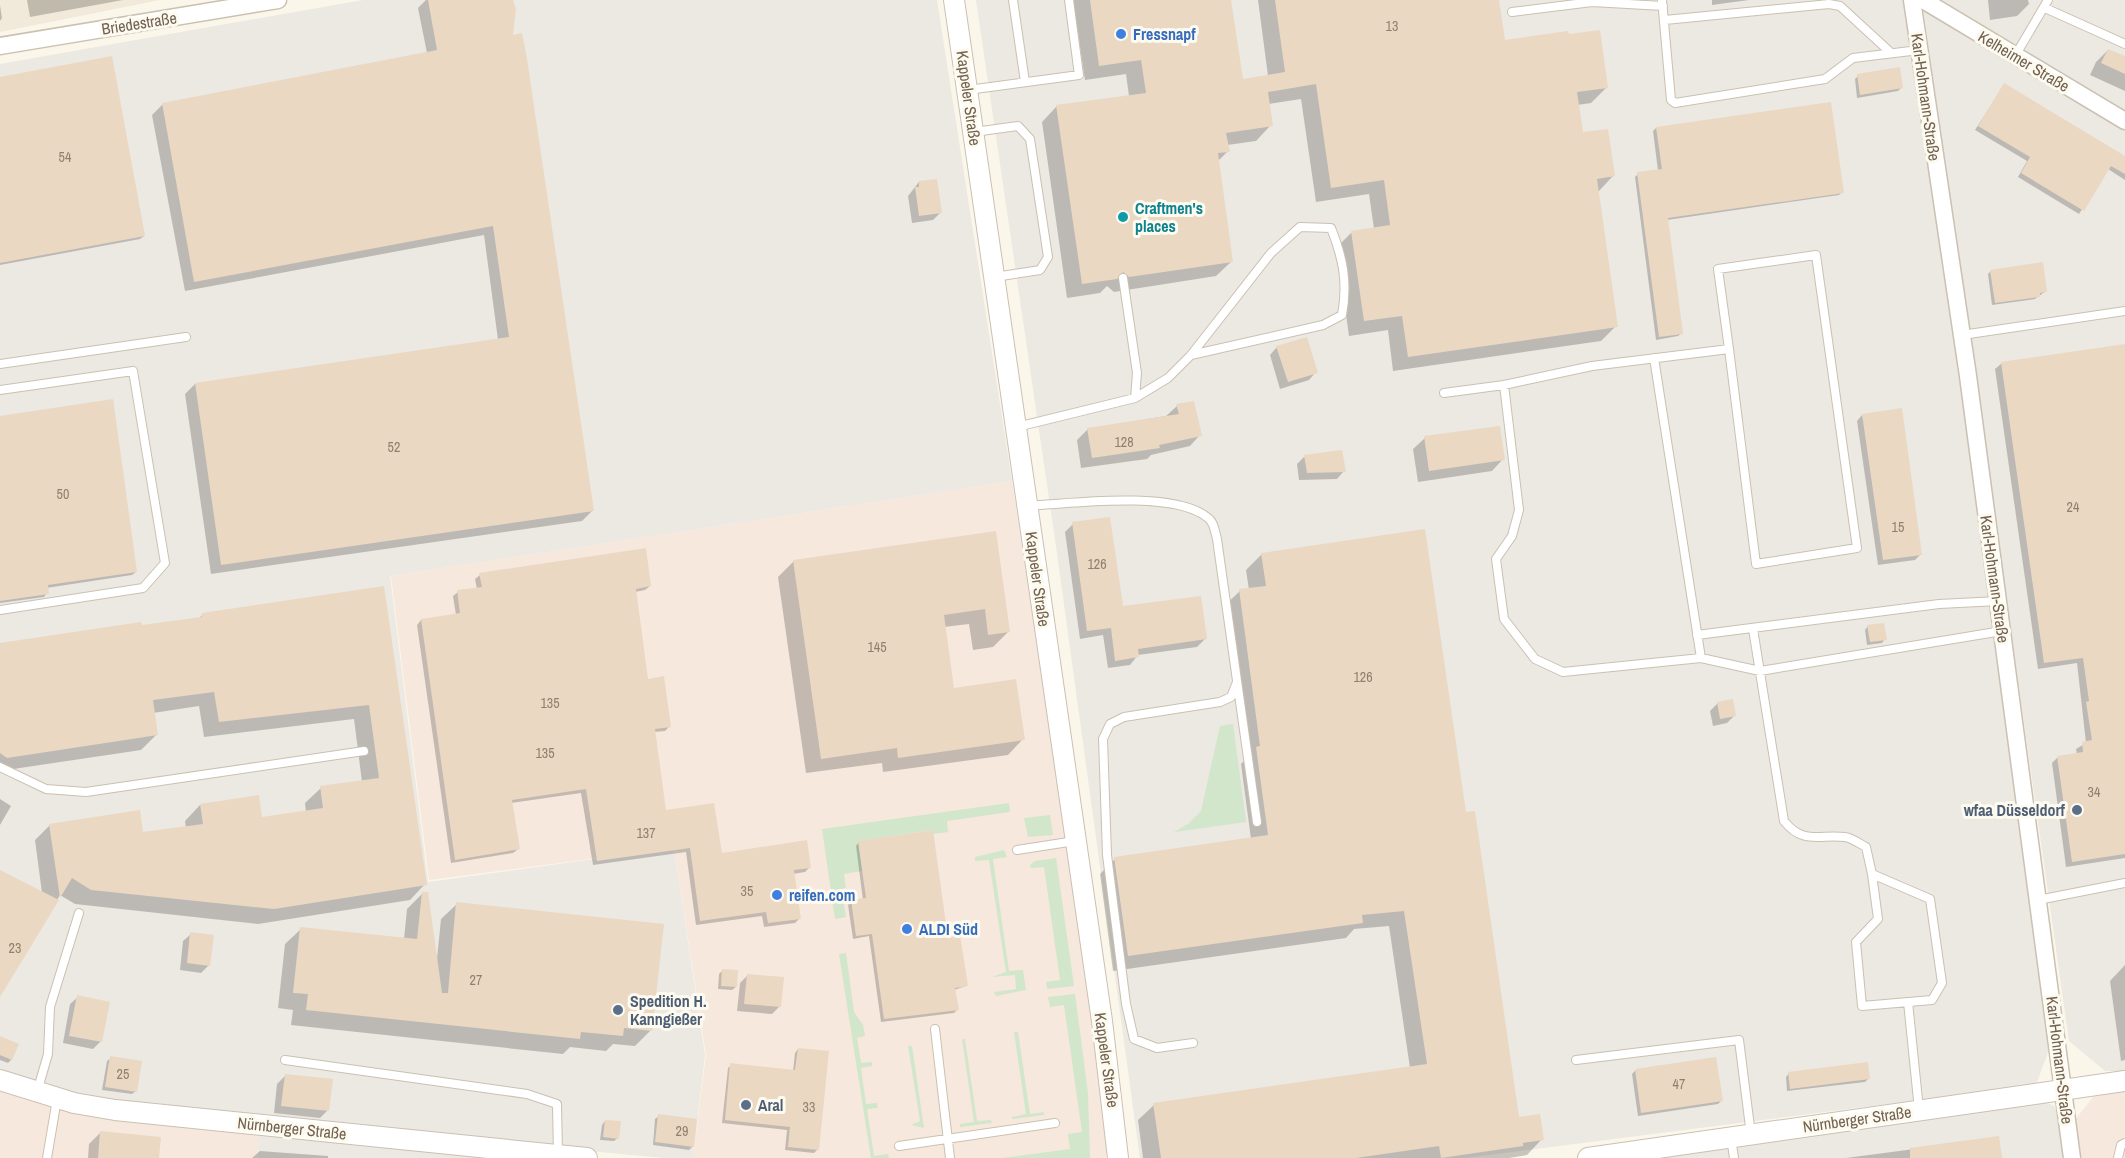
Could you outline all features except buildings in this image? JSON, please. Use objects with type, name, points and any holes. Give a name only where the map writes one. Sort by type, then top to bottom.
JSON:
[{"type":"street","name":"Briedestraße","points":[[0,46],[278,0]]},
{"type":"street","name":"Kappeler Straße","points":[[954,0],[1107,1054],[1118,1158]]},
{"type":"street","name":"Karl-Hohmann-Straße","points":[[1912,0],[1962,335],[2072,1158]]},
{"type":"street","name":"Kelheimer Straße","points":[[1923,0],[2125,121]]},
{"type":"street","name":"Nürnberger Straße","points":[[0,1080],[57,1098],[138,1113],[587,1158]]},
{"type":"street","name":"Nürnberger Straße","points":[[1588,1158],[2125,1081]]},
{"type":"lane","points":[[1013,0],[1025,82]]},
{"type":"lane","points":[[968,90],[1079,75],[1069,0]]},
{"type":"lane","points":[[1512,12],[1592,2],[1663,3],[1671,100],[1675,103],[1825,79],[1853,58],[1919,50]]},
{"type":"lane","points":[[1665,20],[1840,3],[1890,52]]},
{"type":"lane","points":[[2015,56],[2047,4],[2125,45]]},
{"type":"lane","points":[[974,132],[1018,126],[1030,139],[1048,257],[1040,270],[995,277]]},
{"type":"lane","points":[[1017,428],[1135,398],[1168,378],[1191,355],[1271,253],[1300,227],[1331,228],[1342,255],[1346,292],[1342,315],[1323,326],[1191,355]]},
{"type":"lane","points":[[1816,255],[1857,548],[1756,564],[1729,349],[1718,269],[1816,255]]},
{"type":"lane","points":[[1123,278],[1137,373],[1135,398]]},
{"type":"lane","points":[[1962,335],[2125,311]]},
{"type":"lane","points":[[0,364],[186,337]]},
{"type":"lane","points":[[1444,393],[1504,385],[1592,366],[1729,349]]},
{"type":"lane","points":[[1654,358],[1701,658]]},
{"type":"lane","points":[[0,390],[133,371],[165,563],[143,588],[0,610]]},
{"type":"lane","points":[[1504,385],[1519,510],[1512,536],[1496,559],[1504,619],[1535,659],[1563,672],[1701,658],[1760,671],[2002,631]]},
{"type":"lane","points":[[1028,506],[1145,501],[1192,507],[1211,519],[1217,539],[1257,822]]},
{"type":"lane","points":[[1697,635],[1940,604],[1998,602]]},
{"type":"lane","points":[[1753,629],[1784,821],[1792,832],[1803,836],[1846,837],[1866,847],[1878,919],[1856,942],[1863,1006],[1932,1000],[1942,983],[1930,899],[1872,874]]},
{"type":"lane","points":[[1193,1043],[1157,1048],[1134,1039],[1126,1004],[1107,855],[1103,739],[1110,724],[1124,717],[1220,702],[1231,697],[1237,682]]},
{"type":"lane","points":[[0,767],[46,789],[86,792],[364,750]]},
{"type":"lane","points":[[1017,850],[1075,841]]},
{"type":"lane","points":[[2038,900],[2125,883]]},
{"type":"lane","points":[[37,1093],[48,1054],[50,1007],[79,913]]},
{"type":"lane","points":[[1908,1002],[1919,1110]]},
{"type":"lane","points":[[935,1029],[950,1138],[950,1158]]},
{"type":"lane","points":[[1576,1060],[1739,1040],[1751,1135]]},
{"type":"lane","points":[[285,1060],[527,1094],[557,1104],[558,1155]]},
{"type":"lane","points":[[47,1158],[57,1098]]},
{"type":"lane","points":[[899,1146],[1055,1123]]},
{"type":"lane","points":[[1731,1138],[1734,1158]]},
{"type":"lane","points":[[2118,1158],[2121,1145],[2125,1143]]},
{"type":"shaded area","points":[[0,0],[160,0],[0,32]]},
{"type":"shaded area","points":[[363,0],[937,0],[1012,481],[390,576],[428,882],[674,848],[705,1055],[693,1158],[664,1158],[118,1107],[0,1075],[0,64]]},
{"type":"shaded area","points":[[976,0],[1906,0],[2052,1041],[2036,1085],[1466,1158],[1140,1158],[1056,546]]},
{"type":"shaded area","points":[[1922,0],[2125,0],[2125,1071],[2105,1071],[2069,1041]]},
{"type":"shaded area","points":[[1012,481],[1108,1103],[1106,1158],[693,1158],[706,1055],[674,848],[429,880],[391,576]]},
{"type":"shaded area","points":[[0,1085],[260,1129],[257,1158],[0,1158]]},
{"type":"shaded area","points":[[2125,1089],[2125,1158],[2082,1158],[2075,1120],[2097,1092]]},
{"type":"shaded area","points":[[2034,1097],[2054,1106],[2062,1119],[2066,1158],[1636,1158]]},
{"type":"shaded area","points":[[260,1129],[541,1158],[257,1158]]},
{"type":"green space","points":[[1233,724],[1246,822],[1174,832],[1188,824],[1201,811],[1220,726]]},
{"type":"green space","points":[[1009,803],[1010,812],[947,821],[948,832],[933,834],[932,830],[859,841],[862,871],[844,874],[846,888],[841,889],[846,917],[835,919],[822,829]]},
{"type":"green space","points":[[1050,815],[1053,835],[1028,837],[1024,818]]},
{"type":"green space","points":[[1004,850],[1007,857],[993,859],[1009,971],[1023,970],[1026,990],[996,996],[994,992],[1016,989],[1015,975],[992,977],[1006,972],[989,860],[975,861],[975,857]]},
{"type":"green space","points":[[1056,858],[1074,986],[1047,989],[1046,982],[1060,980],[1044,867],[1031,868],[1030,865],[1035,861]]},
{"type":"green space","points":[[846,953],[854,1012],[863,1025],[865,1036],[857,1038],[861,1063],[872,1062],[872,1066],[861,1068],[866,1104],[877,1103],[878,1108],[867,1109],[874,1156],[888,1154],[889,1158],[871,1158],[839,954]]},
{"type":"green space","points":[[1075,994],[1088,1093],[1090,1158],[1002,1158],[1070,1149],[1068,1134],[1082,1132],[1064,1005],[1050,1007],[1048,997]]},
{"type":"green space","points":[[1014,1032],[1018,1032],[1030,1114],[1044,1112],[1044,1115],[1012,1119],[1012,1117],[1026,1114]]},
{"type":"green space","points":[[962,1039],[965,1039],[977,1121],[991,1120],[992,1123],[960,1127],[960,1124],[974,1122]]},
{"type":"green space","points":[[908,1046],[912,1046],[924,1128],[911,1125],[920,1121]]},
{"type":"place","name":"Fressnapf","points":[[1121,34]]},
{"type":"place","name":"Craftmen's places","points":[[1123,217]]},
{"type":"place","name":"wfaa Düsseldorf","points":[[2077,810]]},
{"type":"place","name":"reifen.com","points":[[777,895]]},
{"type":"place","name":"ALDI Süd","points":[[907,929]]},
{"type":"place","name":"Spedition H. Kanngießer","points":[[618,1010]]},
{"type":"place","name":"Aral","points":[[746,1105]]}]
